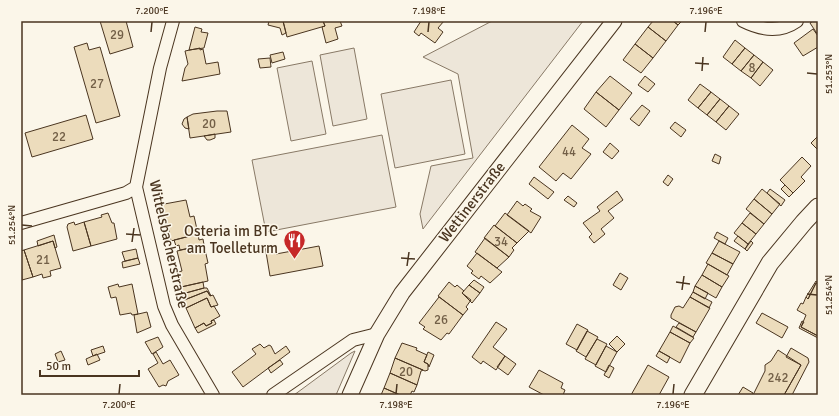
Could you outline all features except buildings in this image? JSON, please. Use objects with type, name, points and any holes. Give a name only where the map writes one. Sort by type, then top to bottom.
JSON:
[{"type":"main road","points":[[693,395],[770,262],[818,207]]},
{"type":"street","name":"Wittelsbacherstraße","points":[[173,21],[160,68],[136,187],[164,306],[172,325],[213,395]]},
{"type":"street","name":"Wettinerstraße","points":[[350,395],[377,334],[402,293],[614,21]]},
{"type":"street","points":[[743,21],[754,26],[768,29],[780,29],[797,21]]},
{"type":"street","points":[[21,223],[126,193],[136,187]]},
{"type":"street","points":[[273,395],[353,340],[377,334]]},
{"type":"shaded area","points":[[492,21],[583,21],[423,229],[420,214],[431,166],[473,158],[458,74],[423,57]]},
{"type":"shaded area","points":[[354,48],[367,119],[333,126],[320,55]]},
{"type":"shaded area","points":[[312,61],[326,134],[291,141],[277,68]]},
{"type":"shaded area","points":[[451,80],[465,154],[395,168],[381,94]]},
{"type":"shaded area","points":[[382,135],[396,207],[266,232],[252,160]]},
{"type":"shaded area","points":[[355,351],[336,395],[294,395],[351,353]]},
{"type":"place","name":"Osteria im BTC am Toelleturm","points":[[294,260]]}]
